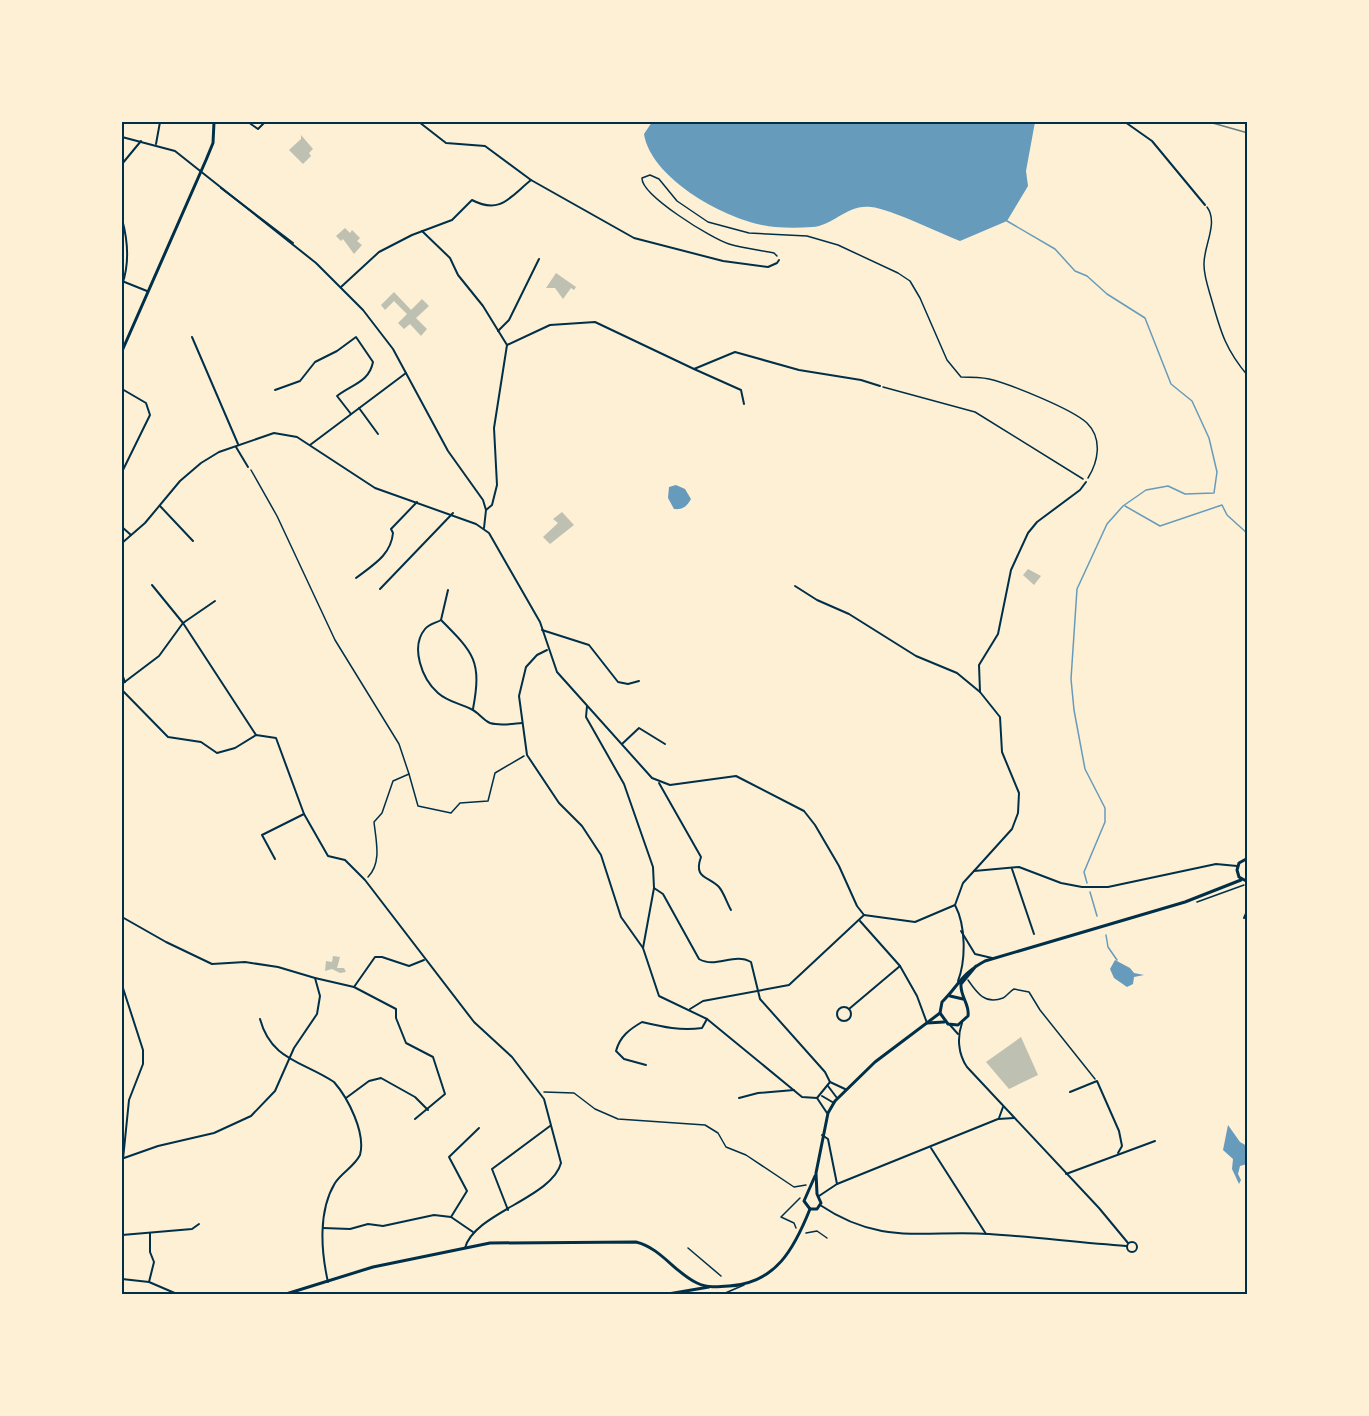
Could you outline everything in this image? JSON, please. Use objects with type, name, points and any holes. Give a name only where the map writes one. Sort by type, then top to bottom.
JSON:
[{"type":"main road","points":[[122,351],[213,143],[214,122]]},
{"type":"main road","points":[[1241,880],[1237,874],[1237,867],[1248,858]]},
{"type":"main road","points":[[976,966],[962,984],[963,999],[969,1011],[962,1023],[950,1025],[945,1022],[940,1013],[942,1002],[951,996],[958,981],[976,966],[993,958],[1185,902],[1241,880],[1248,882]]},
{"type":"main road","points":[[951,996],[963,999]]},
{"type":"main road","points":[[810,1209],[816,1209],[820,1205],[816,1173],[822,1135],[828,1113],[837,1098],[875,1062],[940,1013]]},
{"type":"main road","points":[[927,1023],[945,1022]]},
{"type":"main road","points":[[810,1209],[805,1203],[807,1192],[816,1173]]},
{"type":"main road","points":[[807,1192],[818,1195]]},
{"type":"main road","points":[[668,1294],[709,1287],[748,1284],[768,1274],[782,1262],[802,1230],[810,1209]]},
{"type":"main road","points":[[286,1294],[373,1267],[500,1242],[636,1242],[653,1250],[697,1283],[709,1287]]},
{"type":"street","points":[[156,144],[160,122]]},
{"type":"street","points":[[248,122],[258,129],[265,122]]},
{"type":"street","points":[[419,122],[446,143],[485,146],[531,180],[634,238],[723,261],[768,267],[777,263],[778,260]]},
{"type":"street","points":[[1125,122],[1152,141],[1205,204]]},
{"type":"street","points":[[122,137],[156,144],[175,151],[294,245],[341,287],[380,329],[447,450],[486,510],[484,528]]},
{"type":"street","points":[[122,164],[141,141]]},
{"type":"street","points":[[341,287],[373,256],[422,231],[452,220],[472,200],[486,208],[497,206],[531,180]]},
{"type":"street","points":[[122,219],[127,245],[122,282],[147,291]]},
{"type":"street","points":[[422,231],[450,258],[458,275],[507,345],[494,428],[497,485],[492,505],[486,510]]},
{"type":"street","points":[[498,331],[509,320],[539,259]]},
{"type":"street","points":[[507,345],[550,325],[595,322],[741,390],[744,404]]},
{"type":"street","points":[[192,337],[248,467]]},
{"type":"street","points":[[275,390],[300,381],[315,362],[337,351],[356,337],[373,362],[371,374],[337,396],[351,414]]},
{"type":"street","points":[[694,369],[735,352],[799,370],[861,380],[880,386]]},
{"type":"street","points":[[310,445],[406,373]]},
{"type":"street","points":[[122,389],[146,404],[150,415],[122,472]]},
{"type":"street","points":[[359,408],[378,434]]},
{"type":"street","points":[[122,543],[160,506],[180,481],[201,463],[219,452],[274,433],[285,433],[310,445],[375,488],[453,513],[484,528],[542,630],[557,672],[659,783],[701,857],[699,870],[703,879],[718,886],[731,910]]},
{"type":"street","points":[[980,692],[979,665],[998,634],[1011,570],[1021,545],[1037,522],[1080,490],[1086,482]]},
{"type":"street","points":[[356,578],[381,558],[392,545],[391,529],[417,502]]},
{"type":"street","points":[[160,506],[193,541]]},
{"type":"street","points":[[380,589],[453,513]]},
{"type":"street","points":[[122,527],[131,535]]},
{"type":"street","points":[[152,585],[183,623],[256,735]]},
{"type":"street","points":[[795,585],[817,600],[849,614],[916,656],[957,673],[980,692],[1000,717],[1002,752],[1019,788],[1019,803],[1012,829],[963,883],[956,905],[961,931],[963,965],[958,981]]},
{"type":"street","points":[[441,620],[448,590]]},
{"type":"street","points":[[123,683],[159,656],[183,623],[215,601]]},
{"type":"street","points":[[441,620],[426,627],[420,636],[421,666],[436,692],[452,702],[473,709],[488,722],[505,725],[522,723]]},
{"type":"street","points":[[441,620],[466,645],[477,668],[473,709]]},
{"type":"street","points":[[542,630],[589,645],[618,682],[628,684],[639,681]]},
{"type":"street","points":[[548,650],[537,655],[526,667],[519,696],[528,754],[559,803],[582,826],[602,855],[621,917],[643,948],[660,996],[668,1002],[690,1009],[707,1019],[808,1100],[822,1096],[830,1082]]},
{"type":"street","points":[[122,674],[123,683]]},
{"type":"street","points":[[122,690],[168,737],[201,742],[211,751],[222,753],[256,735],[276,738],[304,814],[328,856],[345,860],[365,880],[424,960],[474,1022],[512,1057],[544,1099],[561,1164],[559,1170],[508,1210],[473,1232],[465,1248]]},
{"type":"street","points":[[587,706],[586,717],[624,784],[653,867],[654,888],[643,948]]},
{"type":"street","points":[[622,744],[639,728],[665,744]]},
{"type":"street","points":[[659,783],[670,785],[736,776],[804,812],[834,857],[857,906],[864,915],[915,922],[956,905]]},
{"type":"street","points":[[275,859],[262,835],[304,814]]},
{"type":"street","points":[[974,871],[1019,867],[1069,885],[1108,887],[1216,864],[1237,867]]},
{"type":"street","points":[[1012,868],[1034,934]]},
{"type":"street","points":[[654,888],[663,894],[699,959],[708,963],[745,959],[751,962],[755,969],[760,999],[825,1072],[830,1082],[845,1089]]},
{"type":"street","points":[[1244,918],[1248,909]]},
{"type":"street","points":[[690,1009],[703,1001],[780,988],[792,982],[864,915]]},
{"type":"street","points":[[122,917],[212,964],[245,962],[278,967],[354,987],[396,1009],[396,1018],[406,1043],[433,1057],[445,1088],[442,1099],[415,1119]]},
{"type":"street","points":[[860,921],[900,966],[927,1023]]},
{"type":"street","points":[[961,931],[975,954],[993,958]]},
{"type":"street","points":[[354,987],[375,957],[409,966],[424,960]]},
{"type":"street","points":[[849,1009],[900,966]]},
{"type":"street","points":[[124,1158],[241,1123],[251,1116],[275,1091],[290,1058],[320,1005],[315,978]]},
{"type":"street","points":[[122,985],[143,1050],[143,1064],[129,1100],[122,1169]]},
{"type":"street","points":[[843,1007],[849,1009],[851,1015],[849,1020],[839,1019],[838,1009],[843,1007]]},
{"type":"street","points":[[260,1019],[264,1035],[272,1048],[334,1082],[345,1098],[361,1137],[362,1149],[357,1161],[339,1177],[332,1188],[326,1208],[323,1228],[328,1282]]},
{"type":"street","points":[[646,1065],[624,1059],[616,1051],[619,1041],[630,1029],[642,1022],[672,1029],[702,1028],[707,1019]]},
{"type":"street","points":[[958,1034],[962,1023]]},
{"type":"street","points":[[820,1205],[841,1217],[878,1232],[893,1234],[986,1234],[1127,1245],[1099,1208],[1003,1107],[964,1062],[958,1034],[950,1025]]},
{"type":"street","points":[[345,1098],[369,1081],[381,1078],[415,1097],[428,1110]]},
{"type":"street","points":[[1070,1092],[1097,1081],[1119,1131],[1122,1146],[1118,1153]]},
{"type":"street","points":[[828,1086],[837,1098]]},
{"type":"street","points":[[739,1098],[758,1093],[794,1090]]},
{"type":"street","points":[[822,1096],[834,1103]]},
{"type":"street","points":[[817,1098],[828,1113]]},
{"type":"street","points":[[998,1119],[1003,1107]]},
{"type":"street","points":[[818,1195],[837,1184],[998,1119],[1014,1118]]},
{"type":"street","points":[[508,1210],[492,1168],[550,1125]]},
{"type":"street","points":[[451,1217],[467,1191],[449,1157],[479,1128]]},
{"type":"street","points":[[822,1135],[828,1139],[837,1184]]},
{"type":"street","points":[[1066,1174],[1155,1141]]},
{"type":"street","points":[[930,1148],[986,1234]]},
{"type":"street","points":[[323,1228],[350,1229],[368,1224],[382,1226],[432,1215],[451,1217],[473,1232]]},
{"type":"street","points":[[122,1235],[192,1229],[199,1224]]},
{"type":"street","points":[[149,1282],[154,1262],[150,1252],[150,1233]]},
{"type":"street","points":[[122,1279],[149,1282],[177,1294]]},
{"type":"lane","points":[[688,1248],[721,1276]]},
{"type":"lane","points":[[723,1294],[748,1284]]},
{"type":"lane","points":[[679,1293],[685,1294]]},
{"type":"path","points":[[778,260],[774,253],[720,240],[681,217],[645,187],[642,178],[650,175],[659,179],[677,201],[708,222],[749,233],[807,236],[845,249],[910,281],[920,297],[947,360],[961,376],[989,379],[1039,398],[1088,423],[1098,443],[1096,466],[1086,482],[975,412],[880,386]]},
{"type":"path","points":[[1205,204],[1212,219],[1204,256],[1205,277],[1221,335],[1233,358],[1248,376]]},
{"type":"path","points":[[248,467],[277,516],[334,640],[399,744],[418,806],[451,813],[460,803],[488,801],[495,773],[515,759],[528,754]]},
{"type":"path","points":[[365,880],[374,871],[377,861],[374,822],[382,813],[393,781],[409,774]]},
{"type":"path","points":[[968,979],[980,996],[988,1000],[1002,998],[1014,989],[1029,992],[1040,1010],[1097,1081]]},
{"type":"path","points":[[538,1092],[574,1093],[596,1109],[618,1119],[705,1125],[718,1133],[726,1148],[746,1155],[794,1188],[809,1185],[807,1192]]},
{"type":"path","points":[[796,1228],[794,1224],[781,1217],[801,1198]]},
{"type":"path","points":[[806,1233],[817,1231],[827,1238]]},
{"type":"water","points":[[652,122],[1035,122],[1026,171],[1028,186],[1007,221],[960,241],[871,207],[855,209],[820,226],[812,227],[775,227],[737,218],[696,197],[661,168],[650,151],[644,134]]},
{"type":"water","points":[[676,485],[685,489],[691,499],[680,509],[674,509],[668,498],[669,487]]},
{"type":"water","points":[[1115,960],[1130,968],[1134,973],[1144,975],[1134,977],[1133,984],[1127,987],[1114,978],[1110,969]]},
{"type":"water","points":[[1228,1125],[1240,1142],[1247,1146],[1247,1164],[1240,1166],[1239,1184],[1232,1169],[1233,1159],[1223,1150]]},
{"type":"building","points":[[301,135],[313,149],[309,153],[311,156],[303,164],[289,150],[301,139]]},
{"type":"building","points":[[345,228],[350,233],[352,230],[360,238],[357,241],[362,245],[354,254],[343,239],[341,241],[336,236]]},
{"type":"building","points":[[556,273],[576,287],[574,290],[571,288],[563,299],[555,288],[546,288]]},
{"type":"building","points":[[394,292],[411,310],[422,299],[429,306],[416,318],[427,329],[421,336],[410,324],[404,329],[398,323],[407,314],[394,301],[385,310],[381,305]]},
{"type":"building","points":[[562,512],[574,525],[550,544],[543,537],[558,523],[553,519]]},
{"type":"building","points":[[1028,569],[1041,576],[1034,585],[1023,575]]},
{"type":"building","points":[[333,956],[340,957],[337,968],[344,968],[346,972],[340,973],[332,969],[325,971],[326,961],[332,962]]},
{"type":"building","points":[[1021,1037],[1038,1075],[1009,1089],[986,1062]]},
{"type":"waterway","points":[[1007,221],[1055,249],[1075,271],[1087,276],[1107,294],[1145,318],[1171,384],[1192,401],[1209,438],[1217,472],[1214,493],[1185,494],[1168,486],[1146,490],[1123,506],[1107,524],[1077,589],[1071,679],[1074,710],[1085,769],[1105,808],[1105,822],[1084,872],[1087,883]]},
{"type":"waterway","points":[[1125,506],[1160,526],[1222,505],[1227,515],[1248,534]]},
{"type":"waterway","points":[[1090,892],[1097,916]]},
{"type":"waterway","points":[[1106,935],[1108,947],[1117,960]]},
{"type":"railway","points":[[1209,122],[1248,133]]}]
